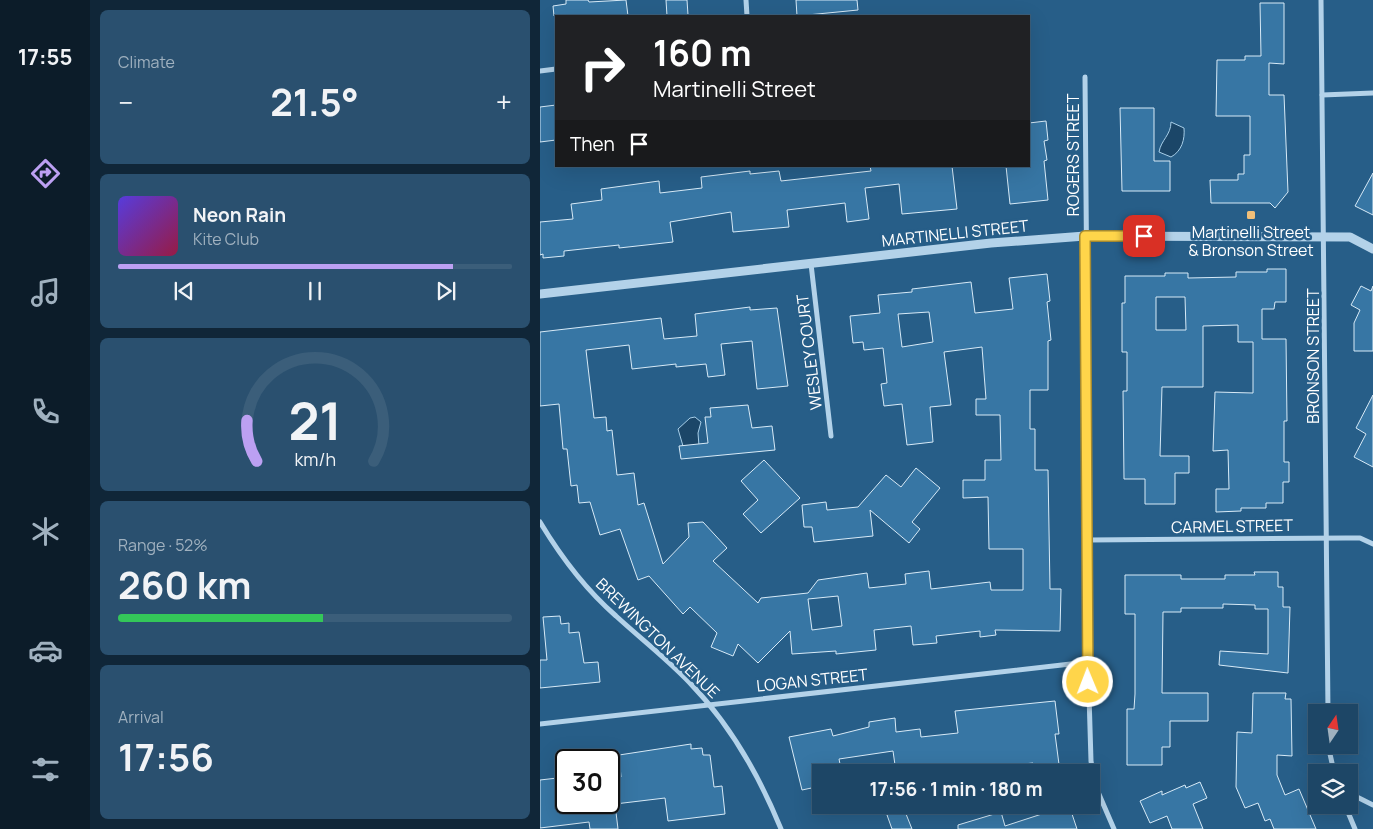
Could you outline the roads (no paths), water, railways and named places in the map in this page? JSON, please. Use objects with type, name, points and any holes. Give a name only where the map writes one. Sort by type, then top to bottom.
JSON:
[{"type":"street","points":[[746,0],[747,15]]},
{"type":"street","name":"BRONSON STREET","points":[[1321,0],[1328,704]]},
{"type":"street","points":[[540,71],[555,68]]},
{"type":"street","name":"ROGERS STREET","points":[[1085,77],[1089,540],[1088,662],[1092,774],[1114,829]]},
{"type":"street","points":[[1322,96],[1373,93]]},
{"type":"street","name":"MARTINELLI STREET","points":[[540,294],[991,243],[1085,236],[1350,237],[1373,249]]},
{"type":"street","name":"WESLEY COURT","points":[[811,264],[831,436]]},
{"type":"street","name":"BREWINGTON AVENUE","points":[[540,522],[569,565],[592,592],[672,664],[709,704],[743,751],[759,778],[781,829]]},
{"type":"street","name":"CARMEL STREET","points":[[1089,540],[1360,538],[1373,544]]},
{"type":"street","name":"LOGAN STREET","points":[[540,724],[1088,662]]},
{"type":"street","points":[[1358,798],[1373,805]]},
{"type":"street","points":[[1349,814],[1355,829]]},
{"type":"water","points":[[1171,122],[1184,128],[1184,132],[1180,148],[1171,157],[1159,152],[1171,127]]},
{"type":"water","points":[[695,417],[701,422],[698,433],[699,446],[683,446],[678,429],[690,418]]},
{"type":"place","name":"Martinelli Street & Bronson Street","points":[[1251,215]]}]
